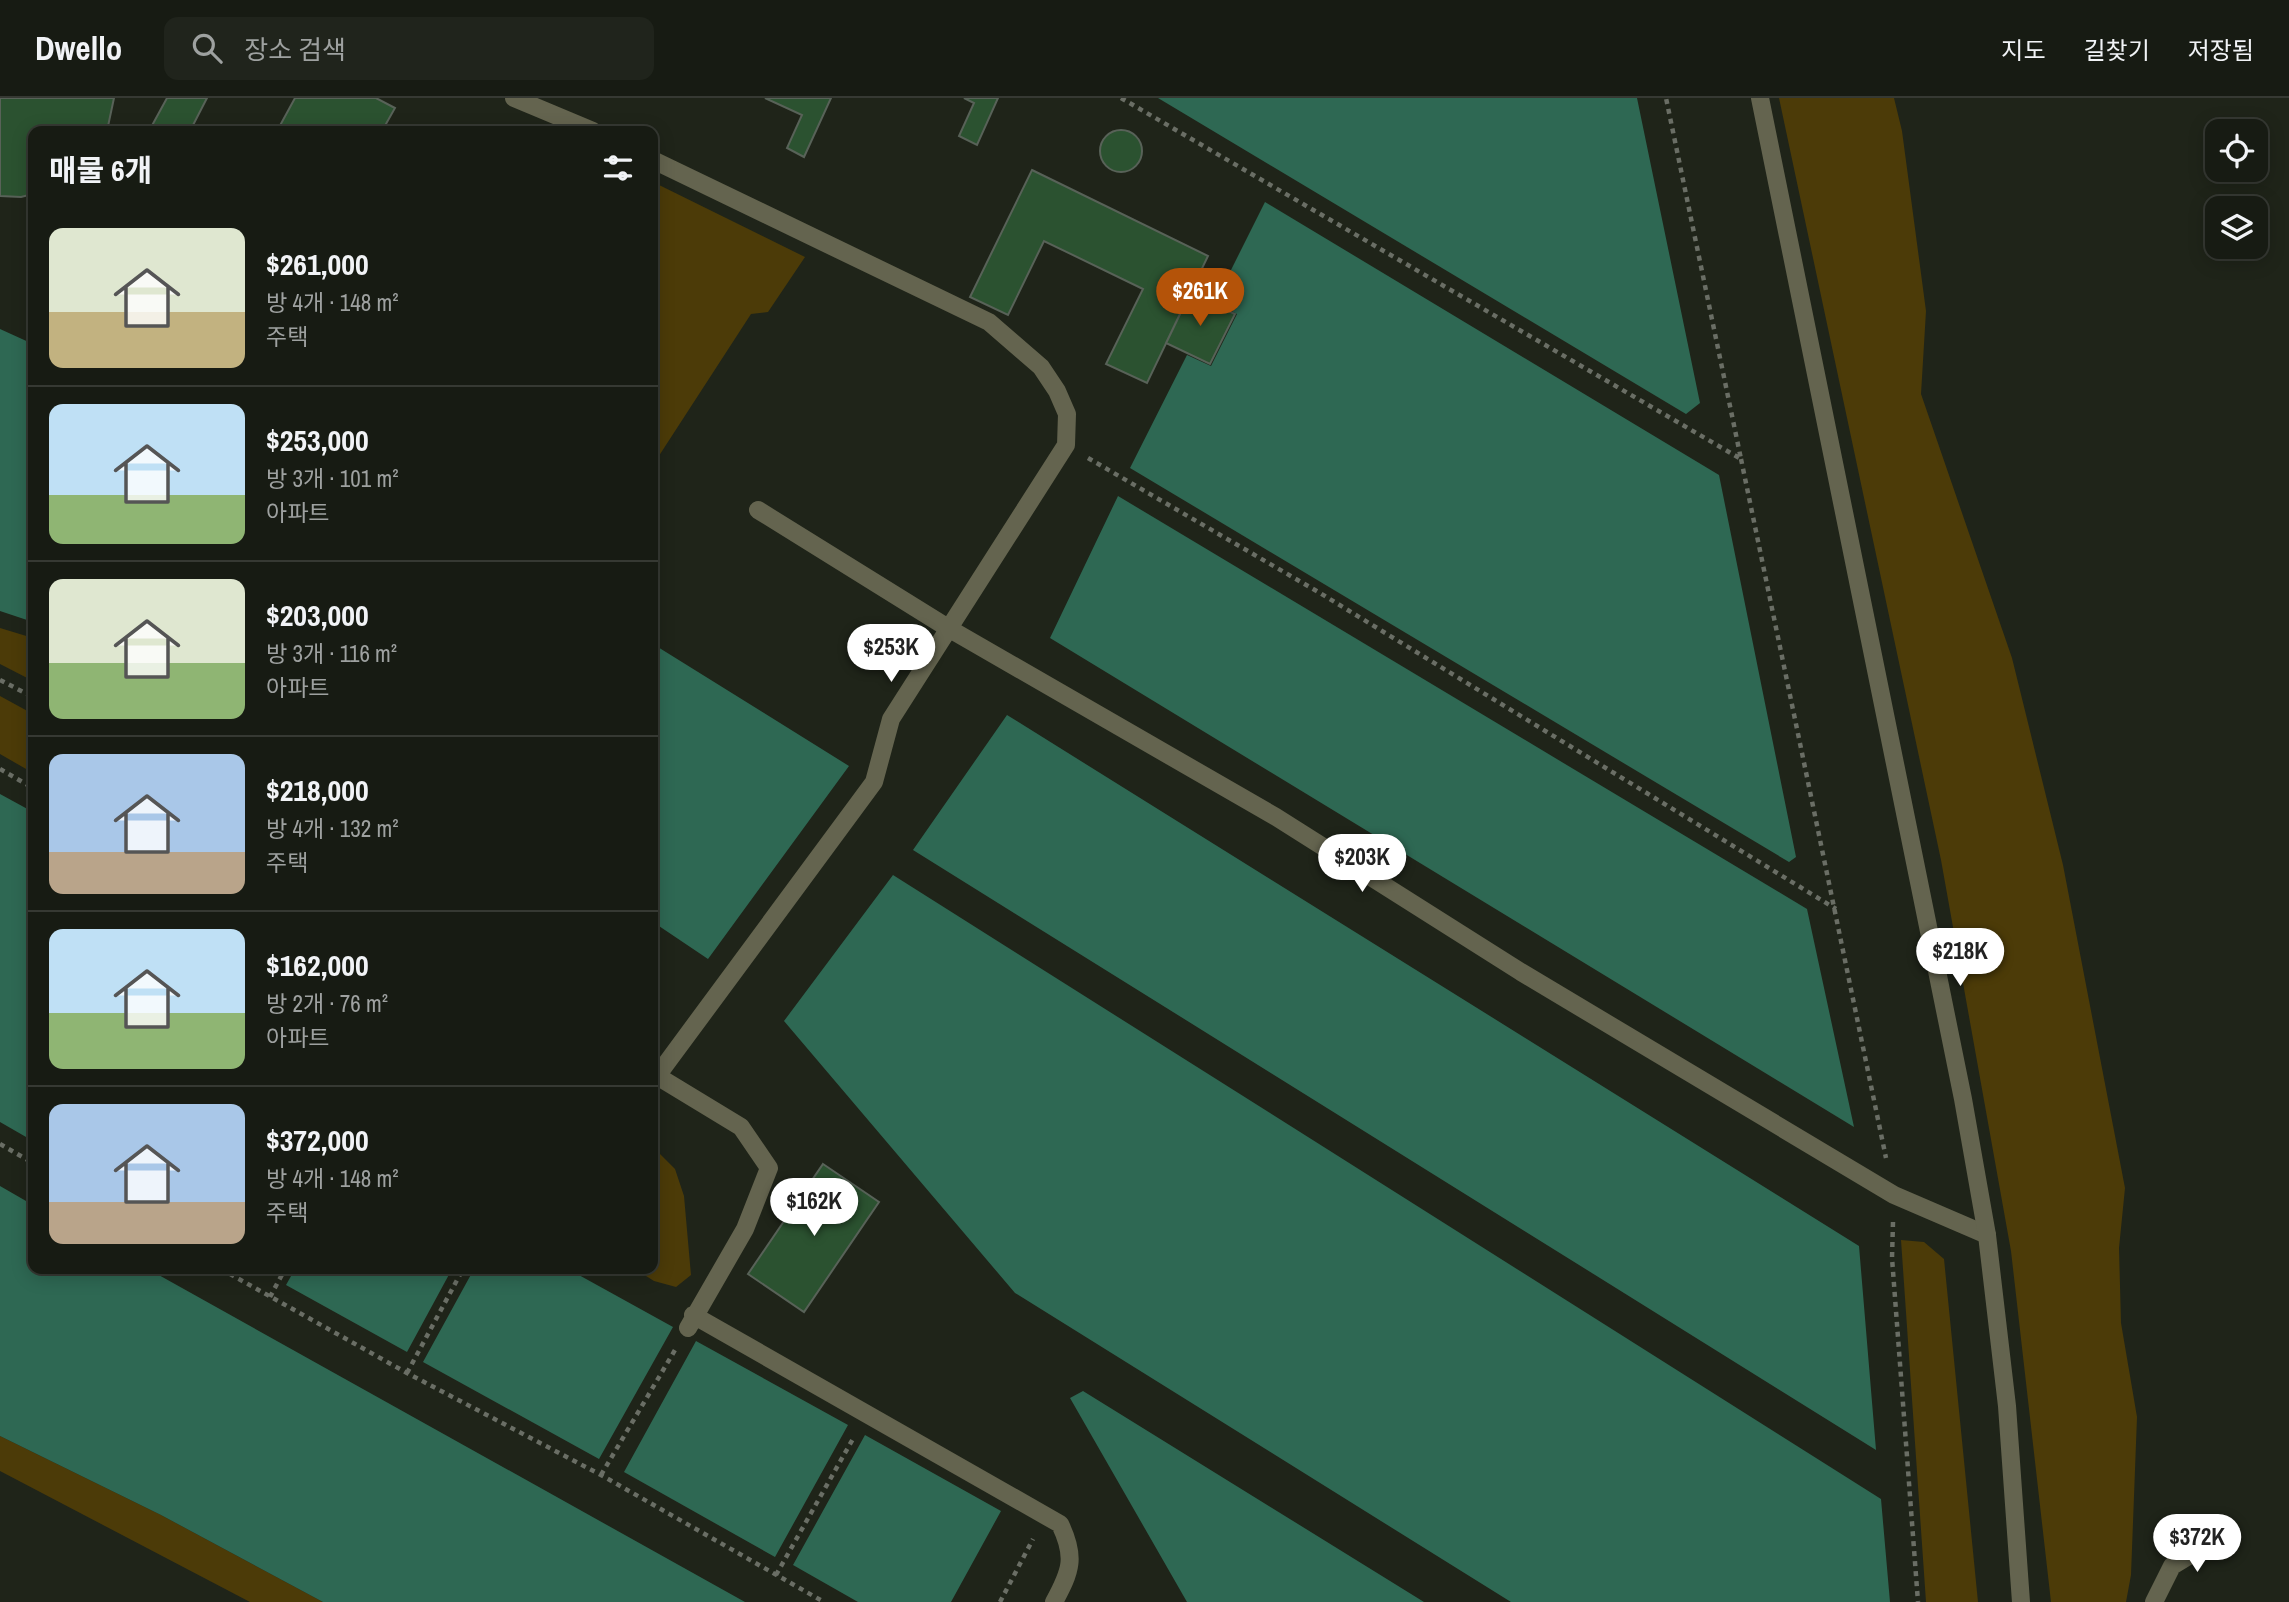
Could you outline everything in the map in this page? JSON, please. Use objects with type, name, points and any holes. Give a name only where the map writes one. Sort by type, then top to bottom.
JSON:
[{"type":"street","points":[[514,98],[581,126]]},
{"type":"street","points":[[1760,98],[1916,866],[1987,1235],[2007,1406],[2021,1602]]},
{"type":"street","points":[[658,162],[989,322],[1041,367],[1057,391],[1067,414],[1066,445],[891,719],[874,782],[658,1075]]},
{"type":"street","points":[[758,510],[948,628],[1276,817],[1521,972],[1894,1195],[1987,1235]]},
{"type":"street","points":[[658,1077],[741,1127],[769,1168],[745,1228],[691,1322],[1047,1514],[1060,1524],[1070,1544],[1068,1577],[1054,1602]]},
{"type":"street","points":[[2154,1602],[2172,1566],[2226,1533]]},
{"type":"path","points":[[1121,98],[1741,459]]},
{"type":"path","points":[[1667,98],[1894,1195],[1892,1258],[1918,1602]]},
{"type":"path","points":[[1066,445],[1320,593],[1836,909]]},
{"type":"path","points":[[0,680],[28,694]]},
{"type":"path","points":[[0,769],[28,785]]},
{"type":"path","points":[[0,1144],[28,1160]]},
{"type":"path","points":[[230,1274],[407,1373],[601,1475],[824,1602]]},
{"type":"path","points":[[270,1297],[282,1274]]},
{"type":"path","points":[[407,1373],[460,1274]]},
{"type":"path","points":[[601,1475],[691,1322]]},
{"type":"path","points":[[776,1575],[866,1415]]},
{"type":"path","points":[[1000,1602],[1047,1514]]},
{"type":"shaded area","points":[[1158,98],[1637,98],[1700,403],[1686,414]]},
{"type":"shaded area","points":[[1779,98],[1894,98],[1902,131],[1926,311],[1921,394],[2012,658],[2063,865],[2125,1188],[2119,1248],[2121,1323],[2137,1417],[2131,1575],[2126,1602],[2051,1602],[2011,1251],[1941,860]]},
{"type":"shaded area","points":[[658,184],[805,257],[768,312],[751,314],[658,457]]},
{"type":"shaded area","points":[[1265,202],[1719,475],[1796,857],[1789,862],[1130,468],[1187,355],[1211,366],[1237,314],[1215,302]]},
{"type":"shaded area","points":[[0,329],[28,342],[28,620],[0,611]]},
{"type":"shaded area","points":[[1118,496],[1807,909],[1854,1127],[1050,638]]},
{"type":"shaded area","points":[[0,628],[28,636],[28,678],[0,664]]},
{"type":"shaded area","points":[[658,647],[849,766],[708,959],[658,925]]},
{"type":"shaded area","points":[[0,696],[28,711],[28,770],[0,754]]},
{"type":"shaded area","points":[[1007,715],[1859,1246],[1876,1450],[913,850]]},
{"type":"shaded area","points":[[0,794],[28,809],[28,1138],[0,1122]]},
{"type":"shaded area","points":[[893,875],[1881,1499],[1890,1602],[1511,1602],[1015,1293],[784,1021]]},
{"type":"shaded area","points":[[658,1152],[675,1169],[684,1196],[691,1275],[676,1287],[654,1281],[643,1274],[658,1274]]},
{"type":"shaded area","points":[[0,1186],[28,1202],[28,1274],[157,1274],[745,1602],[323,1602],[161,1515],[0,1436]]},
{"type":"shaded area","points":[[1901,1240],[1924,1242],[1944,1259],[1978,1602],[1926,1602]]},
{"type":"shaded area","points":[[292,1274],[449,1274],[407,1352],[286,1285]]},
{"type":"shaded area","points":[[471,1274],[577,1274],[673,1327],[599,1459],[423,1362]]},
{"type":"shaded area","points":[[696,1341],[848,1425],[775,1557],[624,1472]]},
{"type":"shaded area","points":[[1083,1391],[1424,1602],[1187,1602],[1070,1398]]},
{"type":"shaded area","points":[[865,1435],[1001,1511],[951,1602],[858,1602],[793,1565]]},
{"type":"shaded area","points":[[0,1436],[161,1515],[323,1602],[250,1602],[0,1471]]},
{"type":"building","points":[[0,98],[114,98],[108,126],[28,126],[28,195],[0,196]]},
{"type":"building","points":[[167,98],[207,98],[193,126],[152,126]]},
{"type":"building","points":[[295,98],[376,98],[395,108],[385,126],[280,126]]},
{"type":"building","points":[[765,98],[831,98],[804,157],[787,148],[802,115]]},
{"type":"building","points":[[964,98],[998,98],[977,145],[959,136],[974,103]]},
{"type":"building","points":[[1121,130],[1136,136],[1142,151],[1136,166],[1121,172],[1106,166],[1100,151],[1106,136]]},
{"type":"building","points":[[1032,170],[1208,256],[1147,383],[1106,364],[1143,289],[1044,241],[1008,315],[970,297]]},
{"type":"building","points":[[1190,293],[1235,314],[1210,364],[1166,343]]},
{"type":"building","points":[[823,1164],[879,1202],[804,1312],[748,1274]]}]
